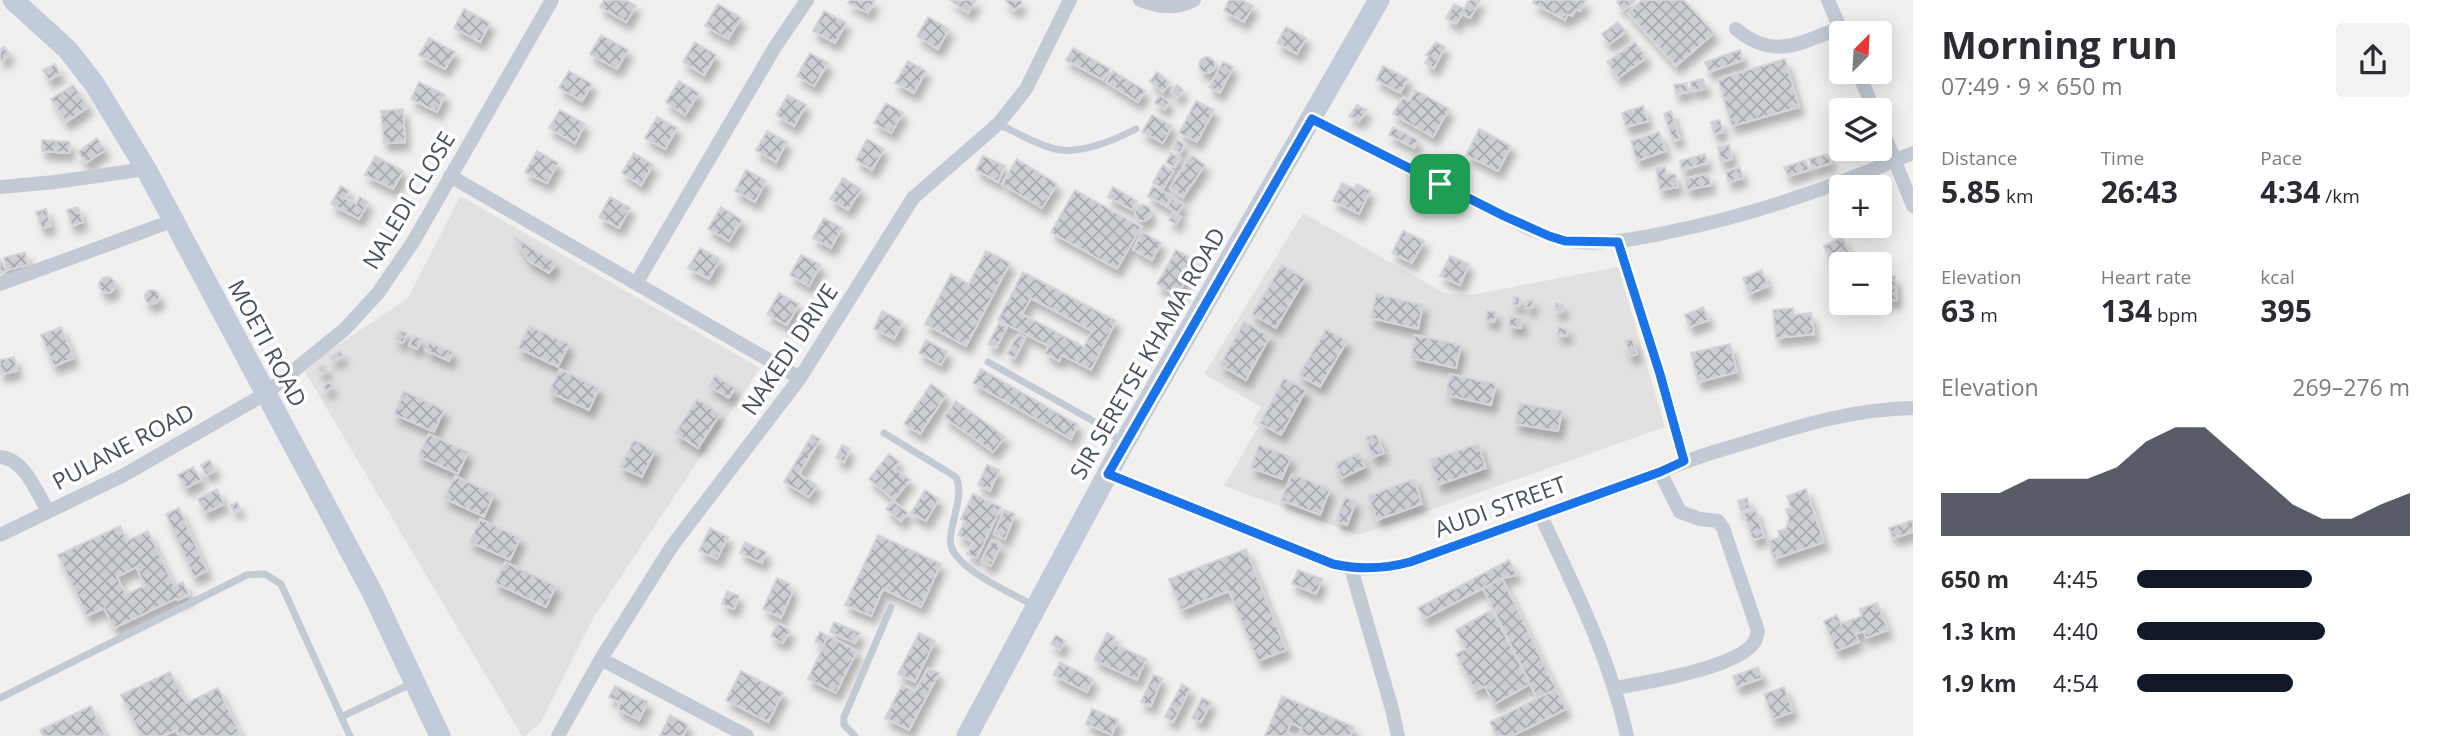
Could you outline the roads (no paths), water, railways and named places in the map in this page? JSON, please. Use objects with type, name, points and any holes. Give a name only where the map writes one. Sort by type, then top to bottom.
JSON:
[{"type":"street","name":"MOETI ROAD","points":[[13,0],[68,50],[95,85],[145,169],[372,592],[440,736]]},
{"type":"street","name":"NALEDI CLOSE","points":[[265,394],[345,329],[363,311],[413,242],[552,0]]},
{"type":"street","points":[[637,282],[775,47],[807,0]]},
{"type":"street","name":"NAKEDI DRIVE","points":[[558,736],[601,659],[672,546],[800,378],[914,198],[998,124],[1026,89],[1070,0]]},
{"type":"street","points":[[1140,0],[1160,7],[1194,0]]},
{"type":"street","name":"SIR SERETSE KHAMA ROAD","points":[[967,736],[1123,445],[1380,0]]},
{"type":"street","points":[[1828,0],[1837,21]]},
{"type":"street","points":[[1735,29],[1749,40],[1766,47],[1782,48],[1829,34]]},
{"type":"street","points":[[1312,119],[1504,216],[1565,241],[1618,242],[1697,227],[1768,209],[1913,153]]},
{"type":"street","points":[[1892,154],[1913,206]]},
{"type":"street","points":[[0,187],[145,169]]},
{"type":"street","points":[[450,176],[800,378]]},
{"type":"street","points":[[0,284],[172,221]]},
{"type":"street","points":[[1618,242],[1660,374],[1684,461]]},
{"type":"street","name":"PULANE ROAD","points":[[0,535],[124,475],[265,394]]},
{"type":"street","name":"AUDI STREET","points":[[1108,474],[1333,564],[1379,569],[1410,562],[1541,516],[1684,461],[1818,420],[1853,412],[1913,408]]},
{"type":"street","points":[[0,457],[9,457],[22,469],[48,511]]},
{"type":"street","points":[[1616,688],[1688,674],[1713,666],[1754,643],[1758,631],[1723,528],[1718,521],[1700,519],[1680,512],[1660,472]]},
{"type":"street","points":[[1541,516],[1583,607],[1616,688],[1627,736]]},
{"type":"street","points":[[1351,568],[1398,736]]},
{"type":"street","points":[[601,659],[747,736]]},
{"type":"lane","points":[[998,124],[1027,139],[1058,150],[1111,142],[1136,129]]},
{"type":"lane","points":[[988,362],[1104,427],[1123,445]]},
{"type":"lane","points":[[884,433],[956,477],[960,487],[951,536],[951,546],[956,554],[975,574],[1036,606]]},
{"type":"lane","points":[[0,698],[247,576],[265,574],[281,584],[351,736]]},
{"type":"lane","points":[[855,736],[844,725],[844,717],[891,607]]},
{"type":"lane","points":[[341,717],[416,681]]}]
